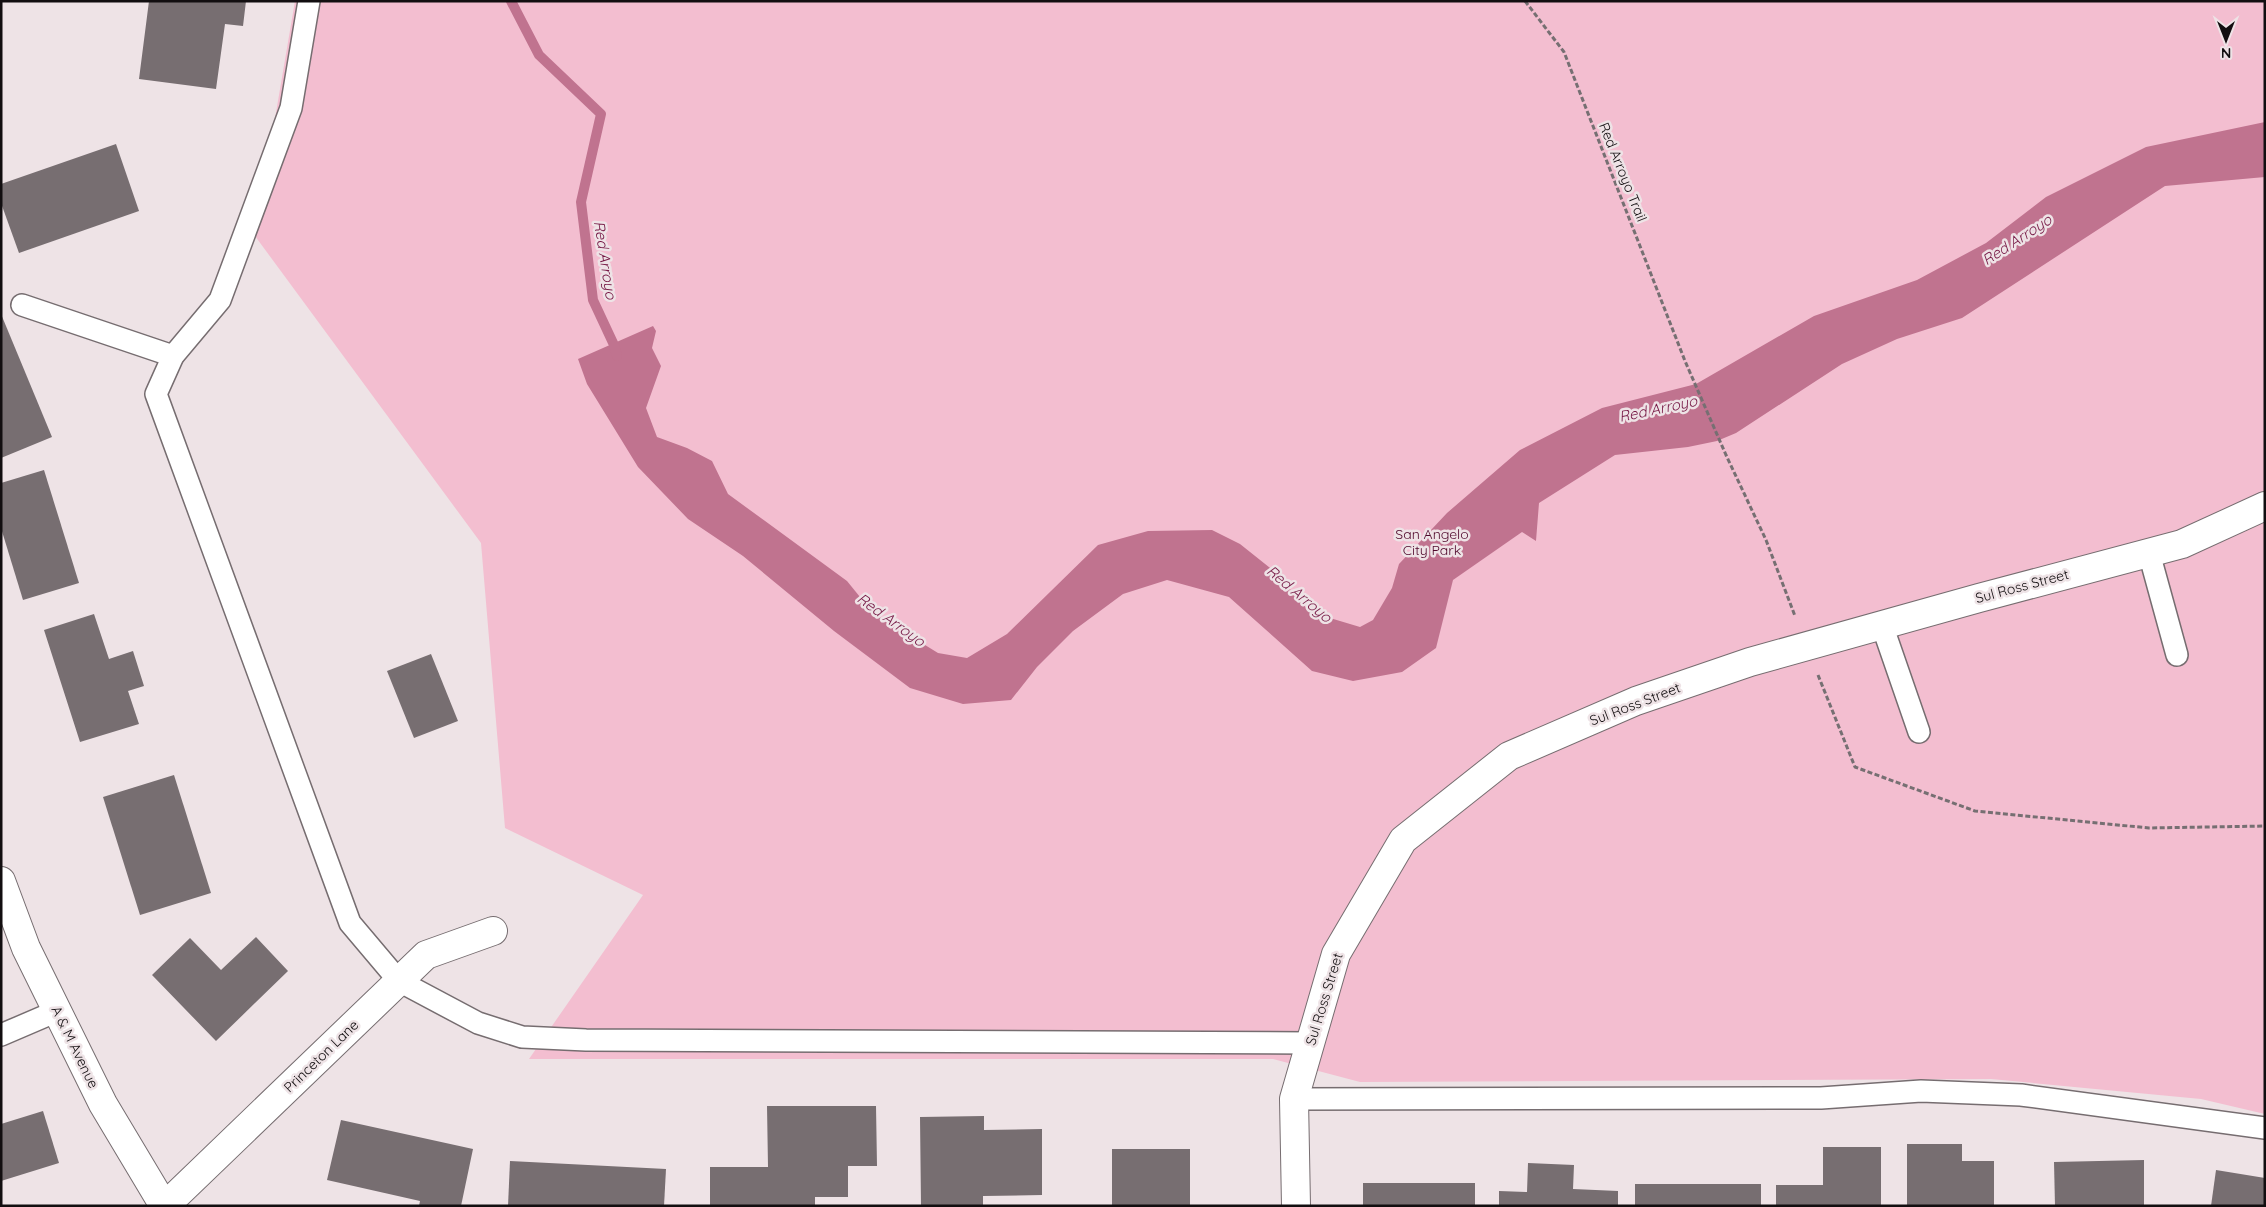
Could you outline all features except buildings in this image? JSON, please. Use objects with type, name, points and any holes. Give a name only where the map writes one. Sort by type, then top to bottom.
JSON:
[{"type":"street","name":"Sul Ross Street","points":[[1296,1206],[1294,1100],[1336,954],[1403,840],[1510,756],[1636,701],[1750,662],[2182,544],[2265,506]]},
{"type":"street","name":"A & M Avenue","points":[[1,881],[26,948],[103,1104],[164,1206]]},
{"type":"street","name":"Princeton Lane","points":[[164,1206],[426,955],[493,931]]},
{"type":"lane","points":[[309,1],[291,108],[220,300],[173,356],[156,394],[350,923],[399,981],[478,1023],[522,1037],[596,1040],[1310,1043]]},
{"type":"lane","points":[[22,305],[173,356]]},
{"type":"lane","points":[[2149,553],[2178,655]]},
{"type":"lane","points":[[1882,625],[1919,732]]},
{"type":"lane","points":[[1,1035],[57,1011]]},
{"type":"lane","points":[[1294,1100],[1821,1098],[1930,1092],[2021,1095],[2265,1128]]},
{"type":"path","name":"Red Arroyo Trail","points":[[1525,1],[1564,52],[1685,360],[1726,455]]},
{"type":"green space","name":"San Angelo City Park","points":[[295,1],[2265,1],[2265,1114],[2201,1099],[1991,1079],[1360,1082],[1273,1059],[529,1059],[643,895],[505,828],[481,543],[255,236]]},
{"type":"water","points":[[2265,122],[2265,177],[2165,186],[1962,318],[1897,339],[1842,364],[1736,433],[1717,441],[1688,447],[1615,455],[1539,503],[1536,541],[1522,532],[1453,580],[1436,648],[1402,672],[1353,681],[1312,671],[1229,597],[1167,580],[1123,594],[1073,631],[1037,667],[1011,700],[963,704],[910,688],[834,631],[743,556],[688,519],[638,467],[587,384],[578,359],[653,326],[656,331],[652,348],[661,366],[646,408],[657,437],[687,448],[712,461],[728,494],[847,581],[873,613],[938,653],[967,658],[1007,634],[1098,545],[1148,531],[1212,530],[1240,544],[1274,571],[1310,612],[1360,627],[1373,620],[1392,588],[1399,564],[1447,513],[1520,450],[1602,408],[1696,384],[1814,316],[1917,280],[1986,243],[2046,197],[2146,147]]},
{"type":"waterway","name":"Red Arroyo","points":[[511,1],[539,55],[601,114],[581,202],[593,300],[614,345],[617,356]]}]
